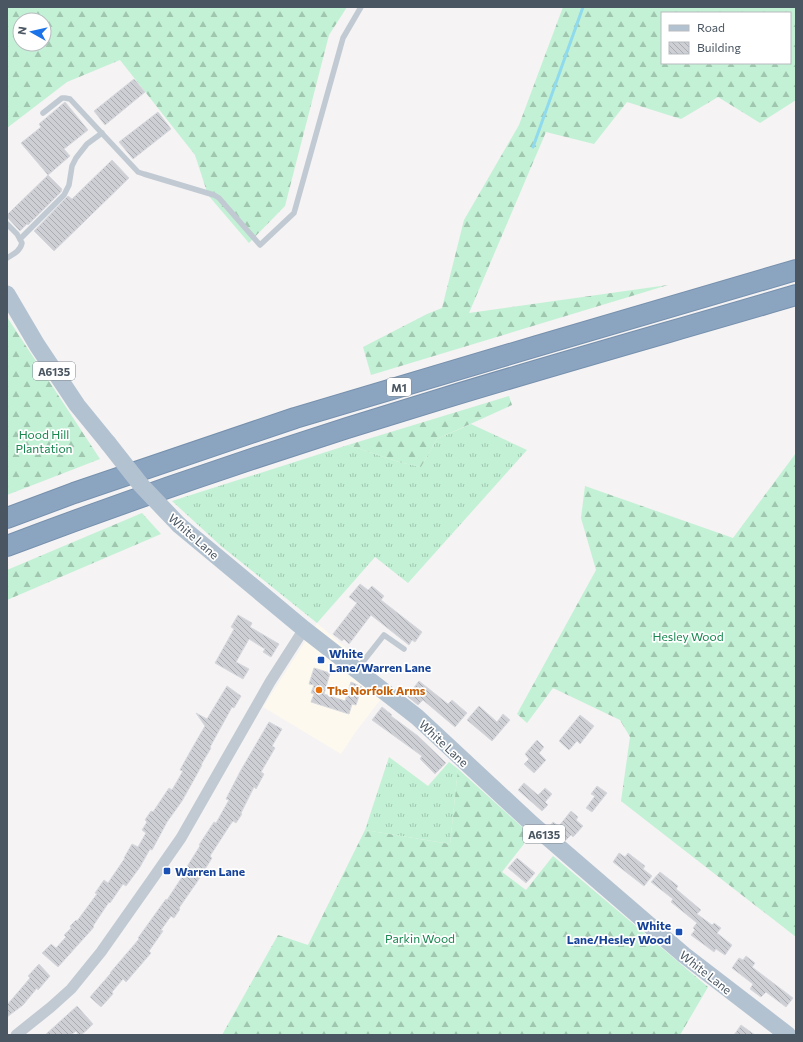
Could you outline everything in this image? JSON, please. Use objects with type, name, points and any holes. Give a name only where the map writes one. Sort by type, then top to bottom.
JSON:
[{"type":"highway","name":"M1","points":[[7,518],[74,493],[295,418],[544,343],[796,270]]},
{"type":"highway","name":"M1","points":[[10,545],[79,519],[259,457],[440,399],[796,295]]},
{"type":"main road","name":"White Lane","points":[[7,294],[37,345],[77,405],[141,485],[179,525],[304,629],[417,717],[532,824],[684,955],[788,1035]]},
{"type":"street","points":[[16,1035],[71,989],[101,952],[147,888],[181,838],[270,682],[304,629]]},
{"type":"lane","points":[[43,113],[62,98],[70,99],[138,172],[214,195],[219,198],[260,245],[294,213],[343,38],[361,7]]},
{"type":"lane","points":[[20,239],[64,195],[69,185],[72,166],[76,158],[87,144],[102,133]]},
{"type":"lane","points":[[7,224],[17,234],[22,243],[18,252],[7,258]]},
{"type":"lane","points":[[357,670],[384,635],[404,649]]},
{"type":"shaded area","points":[[317,623],[391,686],[341,754],[263,707]]},
{"type":"green space","points":[[7,7],[347,7],[329,35],[285,206],[249,243],[208,195],[195,155],[120,60],[67,82],[7,128]]},
{"type":"green space","points":[[563,7],[796,7],[796,100],[760,123],[718,97],[681,119],[627,102],[594,144],[546,132],[469,313],[668,285],[371,375],[363,347],[427,314],[442,308],[464,220],[519,125]]},
{"type":"green space","name":"Hood Hill Plantation","points":[[7,317],[100,459],[7,495]]},
{"type":"green space","points":[[509,396],[512,405],[437,439],[421,467],[399,462],[348,445]]},
{"type":"green space","points":[[471,424],[527,450],[408,583],[375,557],[317,623],[221,546],[172,501],[348,445],[399,462],[421,467],[437,439]]},
{"type":"green space","name":"Hesley Wood","points":[[796,453],[796,937],[621,801],[630,737],[620,720],[553,688],[527,723],[517,714],[596,570],[581,518],[585,486],[733,538]]},
{"type":"green space","points":[[142,513],[161,534],[7,600],[7,570]]},
{"type":"green space","points":[[389,757],[428,786],[449,762],[458,769],[450,844],[365,830]]},
{"type":"green space","name":"Parkin Wood","points":[[458,769],[531,835],[502,872],[526,890],[553,856],[708,987],[680,1035],[222,1035],[278,935],[308,945],[365,830],[450,844]]},
{"type":"building","points":[[134,79],[145,92],[105,125],[94,111]]},
{"type":"building","points":[[65,102],[88,130],[64,149],[70,156],[48,175],[21,143],[41,127],[39,124]]},
{"type":"building","points":[[158,112],[171,129],[133,159],[119,142]]},
{"type":"building","points":[[112,160],[129,178],[54,251],[34,231],[68,196],[72,199]]},
{"type":"building","points":[[48,175],[62,189],[61,192],[20,231],[7,217],[7,215]]},
{"type":"building","points":[[360,584],[368,590],[372,586],[384,596],[381,600],[422,632],[415,642],[412,640],[409,645],[371,615],[349,644],[344,639],[342,641],[333,634],[357,603],[349,597]]},
{"type":"building","points":[[238,615],[252,623],[250,627],[279,644],[271,657],[263,652],[265,649],[249,639],[236,662],[249,669],[243,679],[215,663],[234,629],[231,627]]},
{"type":"building","name":"The Norfolk Arms","points":[[314,668],[330,673],[324,694],[345,701],[351,682],[362,687],[356,705],[352,704],[349,714],[311,702],[314,694],[311,693],[314,685],[309,684]]},
{"type":"building","points":[[419,681],[448,704],[452,700],[467,713],[455,727],[423,700],[418,705],[407,696]]},
{"type":"building","points":[[227,686],[241,696],[234,708],[232,707],[182,801],[167,822],[152,850],[150,849],[140,867],[126,886],[123,884],[110,903],[109,902],[93,926],[94,927],[58,967],[42,953],[51,944],[56,948],[66,937],[64,935],[71,928],[70,926],[76,920],[77,921],[97,894],[95,893],[104,880],[108,883],[125,858],[132,844],[138,847],[146,833],[142,830],[147,822],[145,820],[151,811],[153,812],[169,788],[172,790],[183,771],[180,770],[205,726],[196,713],[207,719]]},
{"type":"building","points":[[479,706],[497,722],[503,714],[510,720],[492,741],[467,720]]},
{"type":"building","points":[[382,707],[392,715],[391,716],[418,736],[446,763],[435,774],[420,759],[422,756],[372,720]]},
{"type":"building","points":[[580,715],[594,726],[580,744],[577,741],[569,750],[559,741]]},
{"type":"building","points":[[269,722],[282,729],[272,746],[275,748],[261,772],[264,774],[256,789],[254,787],[241,813],[242,814],[236,823],[233,821],[230,825],[210,856],[212,858],[174,918],[171,916],[161,930],[163,931],[149,951],[151,953],[126,982],[123,979],[112,992],[113,994],[101,1007],[90,997],[139,939],[138,938],[166,899],[167,900],[184,874],[183,873],[200,846],[199,845],[214,822],[216,823],[229,800],[226,799]]},
{"type":"building","points":[[537,740],[544,747],[539,753],[546,760],[534,773],[524,764],[529,759],[525,754]]},
{"type":"building","points":[[524,783],[538,795],[545,788],[552,794],[545,802],[548,805],[542,811],[518,790]]},
{"type":"building","points":[[597,786],[607,793],[592,812],[586,808],[595,796],[591,794]]},
{"type":"building","points":[[571,811],[578,817],[576,820],[583,826],[573,837],[571,835],[566,840],[550,826],[553,822],[559,826]]},
{"type":"building","points":[[619,853],[625,857],[628,853],[645,866],[643,869],[652,876],[644,886],[613,862]]},
{"type":"building","points":[[517,858],[535,873],[526,883],[508,868]]},
{"type":"building","points":[[660,872],[678,886],[676,889],[701,910],[697,914],[712,925],[714,923],[721,928],[717,933],[732,945],[725,955],[716,949],[714,952],[691,935],[695,930],[693,928],[697,923],[671,902],[673,899],[651,882]]},
{"type":"building","points":[[746,956],[755,963],[752,967],[793,998],[786,1007],[766,992],[761,997],[750,989],[753,984],[732,968],[739,958],[743,960]]},
{"type":"building","points":[[39,964],[50,976],[38,990],[37,988],[23,1005],[7,1017],[7,1005],[30,978],[28,976]]},
{"type":"building","points":[[77,1006],[93,1024],[87,1030],[81,1035],[79,1035],[76,1031],[71,1035],[45,1035]]},
{"type":"building","points":[[741,1025],[755,1035],[734,1035]]},
{"type":"waterway","points":[[533,147],[583,7]]},
{"type":"place","name":"White Lane/Warren Lane","points":[[321,660]]},
{"type":"place","name":"The Norfolk Arms","points":[[319,690]]},
{"type":"place","name":"Warren Lane","points":[[167,871]]},
{"type":"place","name":"White Lane/Hesley Wood","points":[[679,932]]}]
